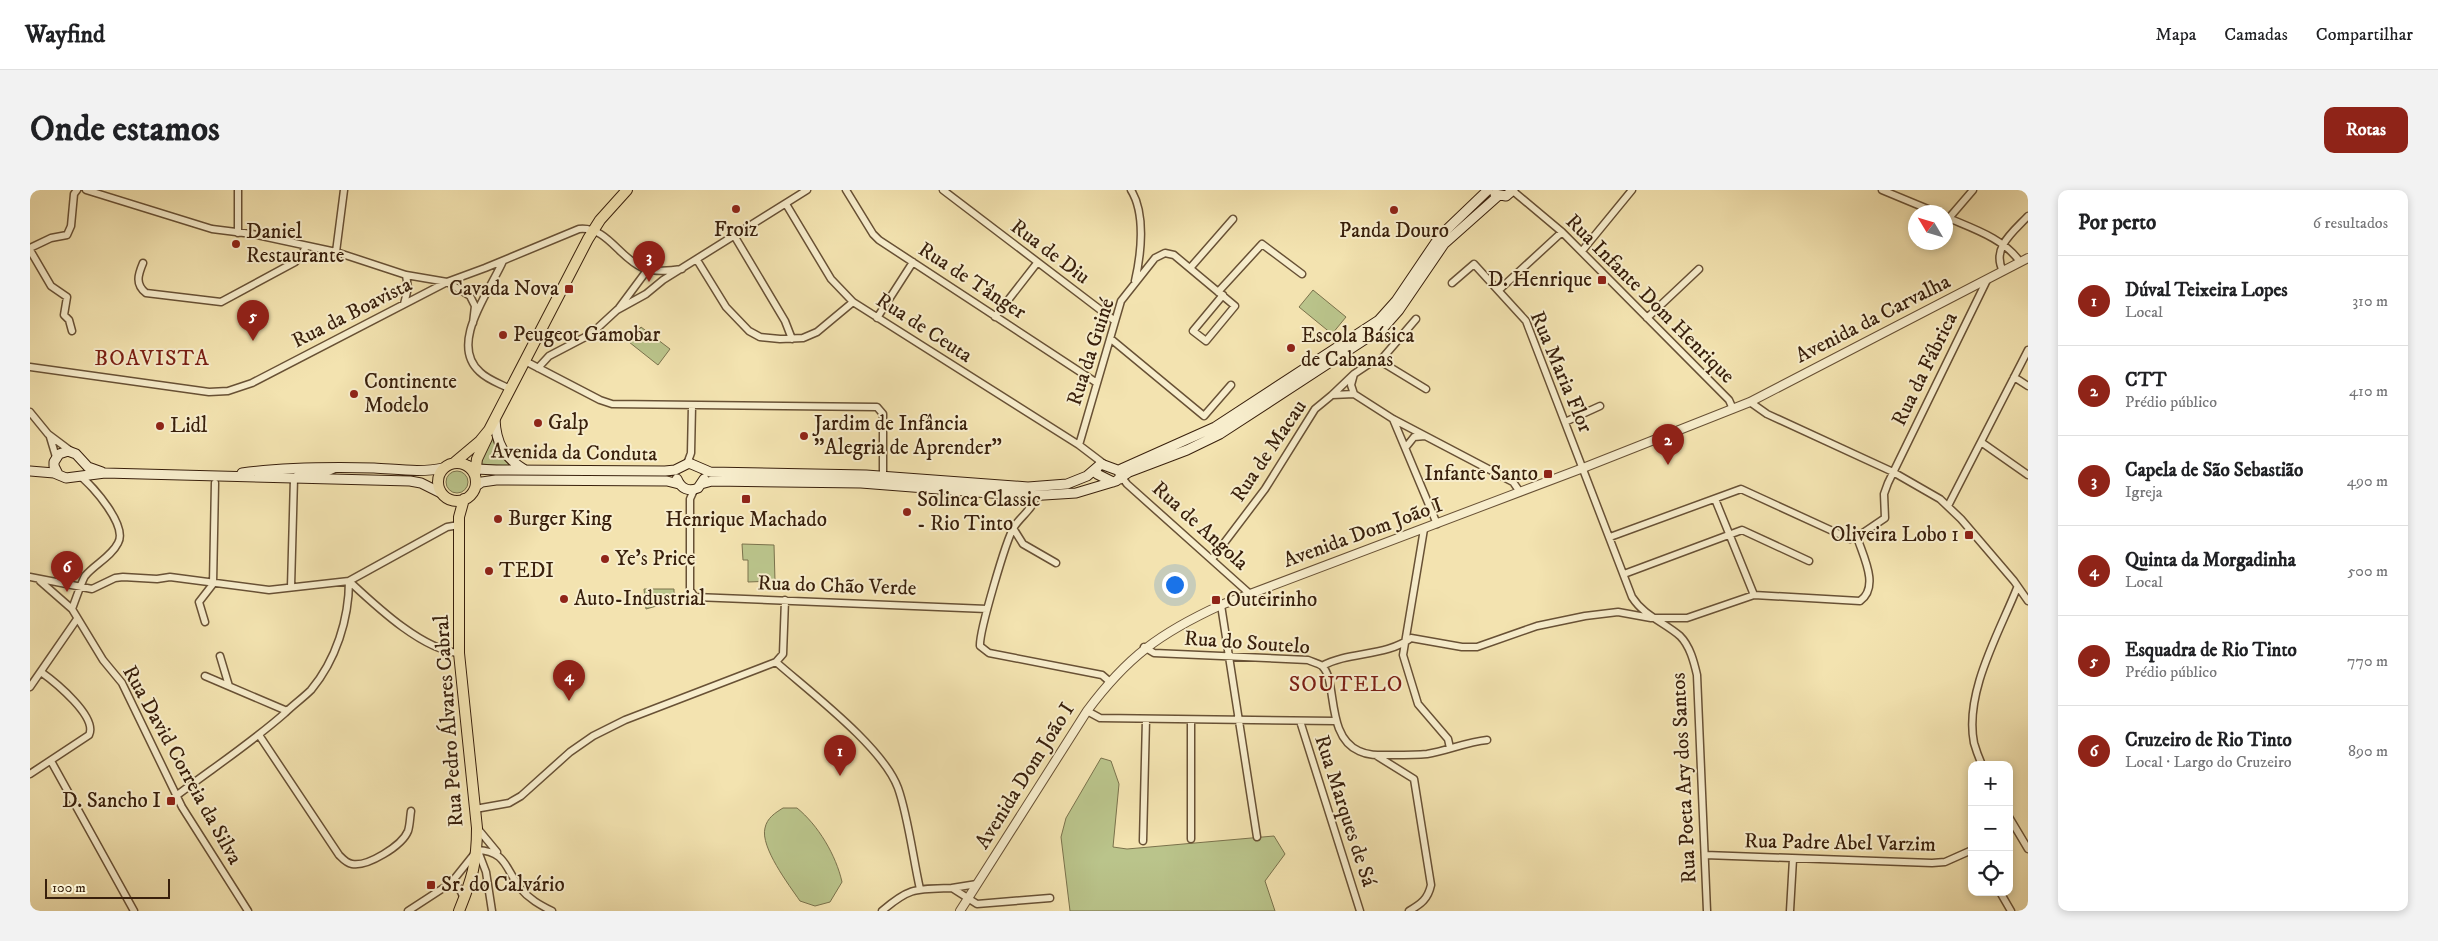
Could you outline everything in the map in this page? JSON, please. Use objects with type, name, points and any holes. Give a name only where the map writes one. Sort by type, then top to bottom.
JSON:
[{"type":"main road","points":[[30,472],[58,474],[66,478],[77,475],[105,473],[226,475],[293,481],[410,481],[421,483],[452,500],[464,500],[470,496],[476,486],[472,469],[510,389],[594,230],[627,190]]},
{"type":"main road","points":[[1493,192],[1513,193]]},
{"type":"main road","name":"Avenida da Conduta","points":[[476,486],[482,482],[496,480],[667,481],[690,489],[712,481],[860,483],[1036,496],[1076,493],[1121,478],[1220,434],[1384,327],[1399,310],[1444,244],[1493,192]]},
{"type":"main road","points":[[226,475],[272,469],[338,467],[421,470],[443,468],[455,462],[480,440],[495,419]]},
{"type":"main road","points":[[495,419],[498,440],[502,451],[512,462],[525,470]]},
{"type":"main road","points":[[30,472],[55,460],[63,452],[72,452],[88,467],[105,473]]},
{"type":"main road","points":[[55,460],[54,466],[58,474]]},
{"type":"main road","points":[[77,475],[80,461]]},
{"type":"main road","points":[[455,462],[472,469]]},
{"type":"main road","points":[[698,466],[710,472],[883,475],[1037,486],[1067,484],[1099,464]]},
{"type":"main road","name":"Rua de Angola","points":[[1099,464],[1121,478],[1096,474],[1099,464]]},
{"type":"main road","points":[[684,466],[677,475],[690,489],[704,476],[698,466]]},
{"type":"main road","name":"Avenida da Conduta","points":[[472,469],[667,471],[684,466],[698,466]]},
{"type":"main road","points":[[443,468],[438,480],[443,495]]},
{"type":"main road","name":"Rua Pedro Álvares Cabral","points":[[443,495],[456,516],[459,525]]},
{"type":"main road","name":"Rua Pedro Álvares Cabral","points":[[459,911],[475,869],[477,850],[477,828],[459,652],[459,525],[460,508],[464,500]]},
{"type":"street","points":[[72,331],[69,320],[64,315],[67,297],[51,286],[30,249],[51,238],[67,235],[71,226],[74,194],[77,190]]},
{"type":"street","points":[[86,190],[212,229],[252,234],[336,252],[406,274],[447,282],[470,296],[475,306],[473,323]]},
{"type":"street","points":[[238,190],[238,233]]},
{"type":"street","points":[[336,252],[344,190]]},
{"type":"street","points":[[617,310],[646,294],[663,280],[735,237],[807,190]]},
{"type":"street","name":"Rua de Tânger","points":[[846,190],[873,234],[1097,383]]},
{"type":"street","name":"Rua de Diu","points":[[943,190],[1114,322]]},
{"type":"street","points":[[1131,190],[1135,197],[1141,245],[1135,282]]},
{"type":"street","points":[[1582,251],[1632,190]]},
{"type":"street","points":[[1882,190],[1919,205]]},
{"type":"street","points":[[1953,212],[1973,190]]},
{"type":"street","name":"Rua Infante Dom Henrique","points":[[1513,193],[1562,232],[1582,251],[1729,400],[1732,409]]},
{"type":"street","name":"Rua de Ceuta","points":[[786,204],[832,279],[854,302],[1079,445]]},
{"type":"street","points":[[2003,271],[1999,263],[2001,244],[2028,216]]},
{"type":"street","points":[[1190,267],[1233,218]]},
{"type":"street","points":[[1953,220],[1993,238],[2015,255],[2020,262]]},
{"type":"street","name":"Rua da Boavista","points":[[30,367],[209,392],[228,391],[252,383],[447,282],[579,229],[594,230]]},
{"type":"street","points":[[594,230],[638,265],[648,269],[682,269]]},
{"type":"street","points":[[1498,290],[1562,232]]},
{"type":"street","points":[[735,237],[785,321],[792,339]]},
{"type":"street","points":[[1221,294],[1235,306],[1206,341],[1194,331],[1221,294],[1262,244],[1302,274]]},
{"type":"street","points":[[143,263],[138,275],[139,284],[146,293],[220,302],[295,262],[302,255],[306,246]]},
{"type":"street","name":"Rua da Guiné","points":[[1079,445],[1121,302],[1155,258],[1165,254],[1174,255],[1221,294]]},
{"type":"street","name":"Avenida da Carvalha","points":[[1732,409],[1750,402],[2028,258]]},
{"type":"street","points":[[503,260],[473,323],[467,341],[471,361],[481,374],[510,389]]},
{"type":"street","points":[[697,260],[726,306],[749,331],[768,339],[792,339],[817,332],[854,302]]},
{"type":"street","points":[[877,318],[913,262]]},
{"type":"street","points":[[996,316],[1037,263]]},
{"type":"street","name":"Rua Maria Flor","points":[[1452,283],[1474,264],[1526,321],[1583,468]]},
{"type":"street","points":[[538,368],[549,356],[591,334],[617,310],[648,269]]},
{"type":"street","points":[[1647,318],[1699,269]]},
{"type":"street","points":[[404,304],[408,288],[406,274]]},
{"type":"street","name":"Rua da Fábrica","points":[[1857,537],[1885,518],[1884,494],[1893,472],[1987,280]]},
{"type":"street","points":[[1332,395],[1354,374],[1370,364],[1380,361],[1416,319]]},
{"type":"street","points":[[1111,339],[1204,416],[1230,385]]},
{"type":"street","points":[[1948,506],[2028,350]]},
{"type":"street","points":[[525,361],[606,403],[692,406],[877,407],[883,414],[883,475]]},
{"type":"street","points":[[1380,361],[1426,389]]},
{"type":"street","points":[[1354,374],[1351,385],[1354,394],[1393,420],[1514,482],[1520,492]]},
{"type":"street","points":[[2014,377],[2028,386]]},
{"type":"street","name":"Rua de Macau","points":[[1212,559],[1265,489],[1315,409],[1332,395],[1354,394]]},
{"type":"street","points":[[1750,402],[1767,414],[1893,472],[1948,506],[2014,581],[2017,588],[2028,601]]},
{"type":"street","points":[[684,466],[691,453],[692,406]]},
{"type":"street","points":[[1565,422],[1600,406]]},
{"type":"street","name":"Avenida Dom João I","points":[[960,911],[1086,711],[1110,681],[1144,647],[1167,632],[1220,605],[1424,529],[1732,409]]},
{"type":"street","points":[[30,412],[48,434],[72,452]]},
{"type":"street","points":[[1393,420],[1437,524]]},
{"type":"street","points":[[48,434],[56,451],[55,460]]},
{"type":"street","points":[[1406,447],[1414,437],[1426,436]]},
{"type":"street","points":[[1981,442],[2028,475]]},
{"type":"street","name":"Rua de Angola","points":[[1079,445],[1099,464]]},
{"type":"street","points":[[691,453],[698,466]]},
{"type":"street","points":[[293,481],[300,472],[326,473],[338,467]]},
{"type":"street","name":"Rua Poeta Ary dos Santos","points":[[1583,468],[1632,597],[1638,606],[1651,618],[1680,637],[1689,650],[1694,664],[1697,676],[1707,911]]},
{"type":"street","points":[[240,473],[289,474],[293,481],[291,587]]},
{"type":"street","points":[[39,580],[72,608],[85,577],[119,542],[121,534],[119,525],[107,507],[77,475]]},
{"type":"street","name":"Rua de Angola","points":[[1121,478],[1250,594]]},
{"type":"street","points":[[205,622],[199,602],[213,584],[215,482]]},
{"type":"street","name":"Rua do Chão Verde","points":[[690,489],[690,590],[694,597],[987,609]]},
{"type":"street","points":[[1322,666],[1336,658],[1396,648],[1411,638],[1462,647],[1477,646],[1537,626],[1585,616],[1618,612],[1651,618],[1686,618],[1754,595],[1860,601],[1868,596],[1871,586],[1857,537],[1850,538],[1741,489],[1610,537]]},
{"type":"street","points":[[1036,496],[1034,504],[1013,528],[987,609],[980,646],[989,653],[1102,675],[1110,681]]},
{"type":"street","points":[[1715,499],[1754,595]]},
{"type":"street","points":[[30,577],[92,589],[115,578],[131,577],[170,578],[269,590],[349,580],[447,527],[459,525]]},
{"type":"street","points":[[1013,528],[1023,544],[1056,563]]},
{"type":"street","points":[[1424,529],[1403,655],[1418,704],[1448,739],[1450,748]]},
{"type":"street","points":[[1624,574],[1742,530],[1809,561]]},
{"type":"street","points":[[349,580],[368,598],[424,640],[439,649],[459,652]]},
{"type":"street","points":[[176,796],[259,735],[311,690],[329,660],[340,636],[349,604],[349,580]]},
{"type":"street","points":[[1981,761],[1974,742],[1973,708],[1980,680],[2017,588]]},
{"type":"street","points":[[475,809],[509,803],[521,796],[570,752],[593,736],[625,720],[776,662],[784,654],[785,600]]},
{"type":"street","points":[[1220,605],[1230,656],[1238,720],[1257,836]]},
{"type":"street","name":"Rua David Correia da Silva","points":[[72,608],[103,660],[122,683],[176,796],[248,911]]},
{"type":"street","points":[[30,687],[77,619]]},
{"type":"street","name":"Rua do Soutelo","points":[[1144,647],[1154,653],[1308,660],[1322,666],[1326,671],[1334,704],[1335,721]]},
{"type":"street","points":[[220,656],[229,686]]},
{"type":"street","points":[[776,662],[865,741],[890,772],[898,788],[920,889]]},
{"type":"street","points":[[30,774],[89,735],[92,730],[90,722],[73,700],[57,682],[41,672]]},
{"type":"street","points":[[205,676],[287,711]]},
{"type":"street","points":[[1086,711],[1100,718],[1335,721],[1344,737],[1357,751],[1376,756],[1414,779],[1431,885],[1429,896],[1422,904],[1409,911]]},
{"type":"street","points":[[1143,841],[1146,719]]},
{"type":"street","points":[[1191,720],[1191,840]]},
{"type":"street","name":"Rua Marques de Sá","points":[[1300,721],[1360,911]]},
{"type":"street","points":[[259,735],[339,855],[347,863],[354,865],[369,862],[397,845],[408,832],[411,811]]},
{"type":"street","points":[[1376,756],[1428,754],[1487,740]]},
{"type":"street","points":[[51,761],[134,911]]},
{"type":"street","points":[[477,828],[499,854],[521,889],[534,902],[552,911]]},
{"type":"street","points":[[2013,829],[2028,849]]},
{"type":"street","points":[[477,850],[490,850],[499,854]]},
{"type":"street","points":[[408,911],[451,883],[477,850]]},
{"type":"street","points":[[477,850],[486,872],[492,911]]},
{"type":"street","name":"Rua Padre Abel Varzim","points":[[1705,855],[1932,863],[1946,862],[1970,851]]},
{"type":"street","points":[[1790,911],[1792,859]]},
{"type":"street","points":[[451,883],[459,888],[464,899]]},
{"type":"street","points":[[882,911],[902,894],[920,889],[952,888],[977,884]]},
{"type":"street","points":[[952,888],[977,904],[1050,898]]},
{"type":"street","points":[[2002,896],[2011,911]]},
{"type":"green space","points":[[1313,290],[1346,317],[1332,334],[1299,307]]},
{"type":"green space","points":[[641,327],[670,349],[658,365],[629,342]]},
{"type":"green space","points":[[492,437],[497,452],[510,466],[480,464]]},
{"type":"green space","points":[[457,471],[465,474],[468,482],[465,490],[457,493],[449,490],[446,482],[449,474]]},
{"type":"green space","points":[[742,544],[774,545],[775,581],[748,582],[748,560],[743,560]]},
{"type":"green space","points":[[644,589],[674,589],[674,601],[646,609]]},
{"type":"green space","points":[[1101,758],[1111,761],[1119,784],[1113,847],[1127,849],[1274,836],[1285,854],[1265,881],[1275,911],[1070,911],[1061,837],[1066,818]]},
{"type":"green space","points":[[783,808],[797,808],[805,815],[831,851],[842,882],[830,902],[815,906],[800,901],[771,855],[765,836],[766,824],[774,814]]},
{"type":"place","name":"Froiz","points":[[736,209]]},
{"type":"place","name":"Panda Douro","points":[[1394,210]]},
{"type":"place","name":"Daniel Restaurante","points":[[236,244]]},
{"type":"place","name":"D. Henrique","points":[[1602,280]]},
{"type":"place","name":"Capela de São Sebastião","points":[[649,282]]},
{"type":"place","name":"Cavada Nova","points":[[569,289]]},
{"type":"place","name":"Peugeot Gamobar","points":[[503,335]]},
{"type":"place","name":"Esquadra de Rio Tinto","points":[[253,341]]},
{"type":"place","name":"Escola Básica de Cabanas","points":[[1291,348]]},
{"type":"place","name":"Continente Modelo","points":[[354,394]]},
{"type":"place","name":"Galp","points":[[538,423]]},
{"type":"place","name":"Lidl","points":[[160,426]]},
{"type":"place","name":"Jardim de Infância \"Alegria de Aprender\"","points":[[804,436]]},
{"type":"place","name":"CTT","points":[[1668,465]]},
{"type":"place","name":"Infante Santo","points":[[1548,474]]},
{"type":"place","name":"Henrique Machado","points":[[746,499]]},
{"type":"place","name":"Solinca Classic - Rio Tinto","points":[[907,512]]},
{"type":"place","name":"Burger King","points":[[498,519]]},
{"type":"place","name":"Oliveira Lobo 1","points":[[1969,535]]},
{"type":"place","name":"Ye's Price","points":[[605,559]]},
{"type":"place","name":"TEDI","points":[[489,571]]},
{"type":"place","name":"Cruzeiro de Rio Tinto","points":[[67,592]]},
{"type":"place","name":"Auto-Industrial","points":[[564,599]]},
{"type":"place","name":"Outeirinho","points":[[1216,600]]},
{"type":"place","name":"Quinta da Morgadinha","points":[[569,701]]},
{"type":"place","name":"Dúval Teixeira Lopes","points":[[840,776]]},
{"type":"place","name":"D. Sancho I","points":[[171,801]]},
{"type":"place","name":"Sr. do Calvário","points":[[431,885]]},
{"type":"district","name":"BOAVISTA","points":[[152,358]]},
{"type":"district","name":"SOUTELO","points":[[1346,684]]}]
